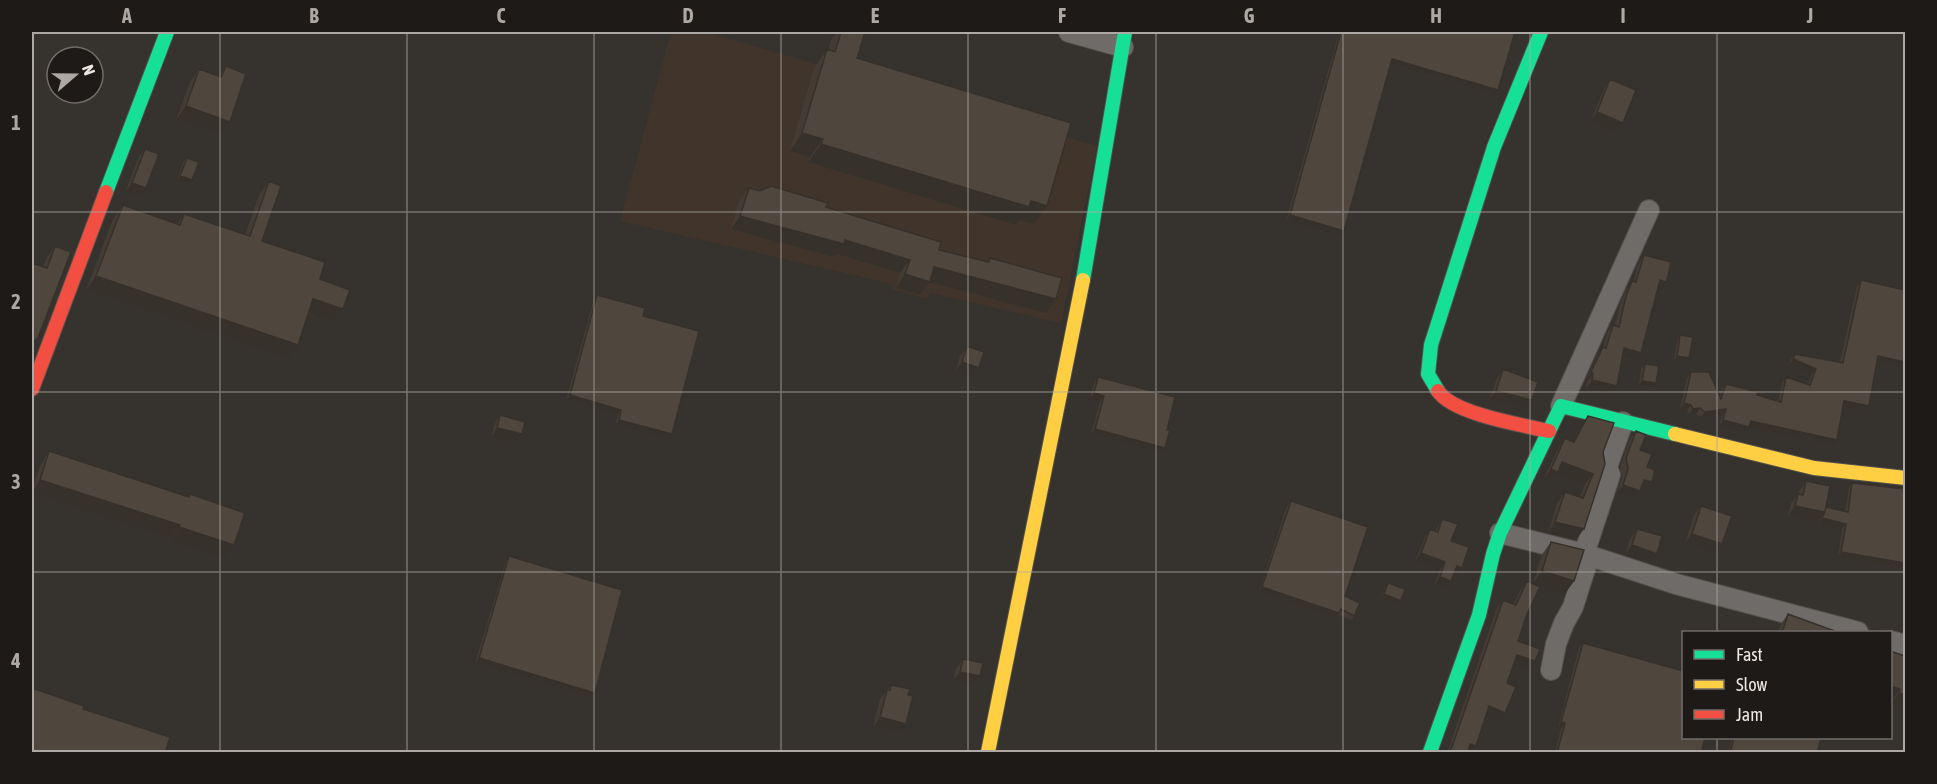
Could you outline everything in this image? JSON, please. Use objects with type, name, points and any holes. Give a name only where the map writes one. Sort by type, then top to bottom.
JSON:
[{"type":"street","points":[[32,389],[35,369],[167,32]]},
{"type":"street","points":[[988,753],[1085,267],[1124,40],[1070,32]]},
{"type":"street","points":[[1541,32],[1494,147],[1431,345],[1428,374],[1443,398],[1477,414],[1549,431]]},
{"type":"street","points":[[1430,753],[1479,615],[1500,533],[1561,406],[1649,210]]},
{"type":"street","points":[[1561,406],[1814,468],[1905,478]]},
{"type":"street","points":[[1551,670],[1556,644],[1574,607],[1587,563],[1584,554],[1610,475],[1607,467],[1623,422]]},
{"type":"street","points":[[1500,533],[1584,554],[1676,584],[1851,631]]},
{"type":"shaded area","points":[[671,32],[706,32],[1097,146],[1061,323],[930,293],[927,299],[892,289],[892,284],[620,221]]},
{"type":"building","points":[[841,32],[865,32],[857,58],[1071,123],[1047,206],[1031,201],[1029,207],[821,144],[823,139],[802,133],[827,49],[835,52]]},
{"type":"building","points":[[1341,32],[1515,32],[1498,90],[1392,59],[1344,231],[1290,215]]},
{"type":"building","points":[[226,66],[246,74],[230,122],[186,106],[199,69],[221,77]]},
{"type":"building","points":[[1610,79],[1636,90],[1623,123],[1597,112]]},
{"type":"building","points":[[145,149],[159,154],[146,188],[132,183]]},
{"type":"building","points":[[187,158],[199,162],[192,180],[180,176]]},
{"type":"building","points":[[269,181],[281,186],[262,241],[325,262],[320,279],[350,290],[343,309],[313,299],[298,345],[96,276],[123,205],[180,225],[184,214],[250,236]]},
{"type":"building","points":[[771,186],[828,203],[826,207],[941,242],[939,250],[989,262],[990,258],[1062,278],[1056,299],[934,267],[930,282],[905,274],[910,260],[845,240],[844,244],[740,216],[749,188],[760,191]]},
{"type":"building","points":[[55,246],[71,252],[38,338],[32,342],[32,263],[47,268]]},
{"type":"building","points":[[1644,255],[1671,262],[1666,282],[1660,280],[1641,353],[1624,348],[1617,386],[1592,380],[1593,373],[1591,372],[1603,347],[1606,348],[1613,325],[1619,327],[1626,296],[1632,281],[1636,282]]},
{"type":"building","points":[[1861,280],[1905,290],[1905,362],[1878,356],[1869,406],[1844,401],[1837,440],[1751,421],[1749,427],[1723,420],[1726,409],[1705,412],[1700,408],[1693,409],[1691,405],[1684,403],[1691,372],[1709,372],[1721,399],[1726,384],[1758,392],[1757,395],[1781,402],[1786,377],[1810,385],[1816,369],[1793,359],[1795,354],[1843,363]]},
{"type":"building","points":[[597,295],[645,308],[643,316],[699,331],[672,434],[619,420],[621,410],[570,395]]},
{"type":"building","points":[[1680,335],[1693,337],[1689,358],[1677,356]]},
{"type":"building","points":[[967,346],[984,352],[979,368],[962,362]]},
{"type":"building","points":[[1645,364],[1659,366],[1656,383],[1642,381]]},
{"type":"building","points":[[1503,369],[1538,382],[1532,400],[1496,391]]},
{"type":"building","points":[[1098,377],[1175,397],[1165,448],[1095,429],[1104,396],[1094,393]]},
{"type":"building","points":[[500,415],[525,422],[522,434],[497,428]]},
{"type":"building","points":[[1588,416],[1614,423],[1603,452],[1605,464],[1584,529],[1555,522],[1565,492],[1583,498],[1593,474],[1562,462],[1558,472],[1551,469],[1565,438],[1574,442]]},
{"type":"building","points":[[1636,431],[1646,435],[1640,450],[1652,454],[1647,467],[1655,470],[1652,482],[1644,480],[1640,491],[1623,485],[1628,469],[1626,458]]},
{"type":"building","points":[[49,451],[245,513],[234,545],[179,527],[180,525],[40,480]]},
{"type":"building","points":[[1806,481],[1830,486],[1825,512],[1795,506],[1798,494],[1803,495]]},
{"type":"building","points":[[1852,483],[1905,489],[1905,563],[1841,552],[1846,524],[1822,518],[1826,507],[1848,512]]},
{"type":"building","points":[[1291,501],[1368,527],[1345,596],[1360,603],[1354,616],[1341,609],[1339,613],[1262,587]]},
{"type":"building","points":[[1701,506],[1732,516],[1722,544],[1692,534]]},
{"type":"building","points":[[1442,519],[1458,524],[1451,541],[1469,547],[1462,568],[1457,566],[1451,581],[1440,577],[1445,562],[1421,553],[1430,529],[1438,532]]},
{"type":"building","points":[[1637,529],[1662,536],[1657,554],[1632,545]]},
{"type":"building","points":[[1551,542],[1584,550],[1574,581],[1542,571]]},
{"type":"building","points":[[509,556],[622,590],[595,693],[479,658]]},
{"type":"building","points":[[1527,581],[1540,587],[1527,614],[1518,641],[1540,649],[1535,661],[1517,655],[1507,683],[1516,687],[1505,713],[1489,706],[1476,746],[1470,744],[1468,753],[1448,753],[1503,600],[1516,605]]},
{"type":"building","points":[[1388,583],[1405,589],[1401,601],[1384,594]]},
{"type":"building","points":[[1788,614],[1835,631],[1783,631]]},
{"type":"building","points":[[1583,643],[1682,671],[1682,739],[1705,739],[1701,753],[1557,753],[1565,723],[1561,722]]},
{"type":"building","points":[[1892,652],[1905,656],[1905,695],[1899,693],[1900,689],[1892,687]]},
{"type":"building","points":[[963,659],[983,663],[980,676],[960,672]]},
{"type":"building","points":[[891,685],[910,689],[908,695],[913,696],[906,724],[880,717],[887,690],[890,690]]},
{"type":"building","points":[[32,688],[84,706],[83,709],[170,737],[165,753],[32,753]]},
{"type":"building","points":[[1734,739],[1821,739],[1817,753],[1730,753]]},
{"type":"traffic: fast","points":[[106,192],[167,32]]},
{"type":"traffic: fast","points":[[1083,280],[1125,32]]},
{"type":"traffic: fast","points":[[1438,391],[1428,374],[1431,345],[1494,147],[1541,32]]},
{"type":"traffic: fast","points":[[1430,752],[1479,615],[1500,533],[1561,406],[1675,434]]},
{"type":"traffic: slow","points":[[988,752],[1083,280]]},
{"type":"traffic: slow","points":[[1675,434],[1814,468],[1906,478]]},
{"type":"traffic: jam","points":[[32,389],[106,192]]},
{"type":"traffic: jam","points":[[1438,391],[1446,399],[1473,412],[1549,431]]}]
